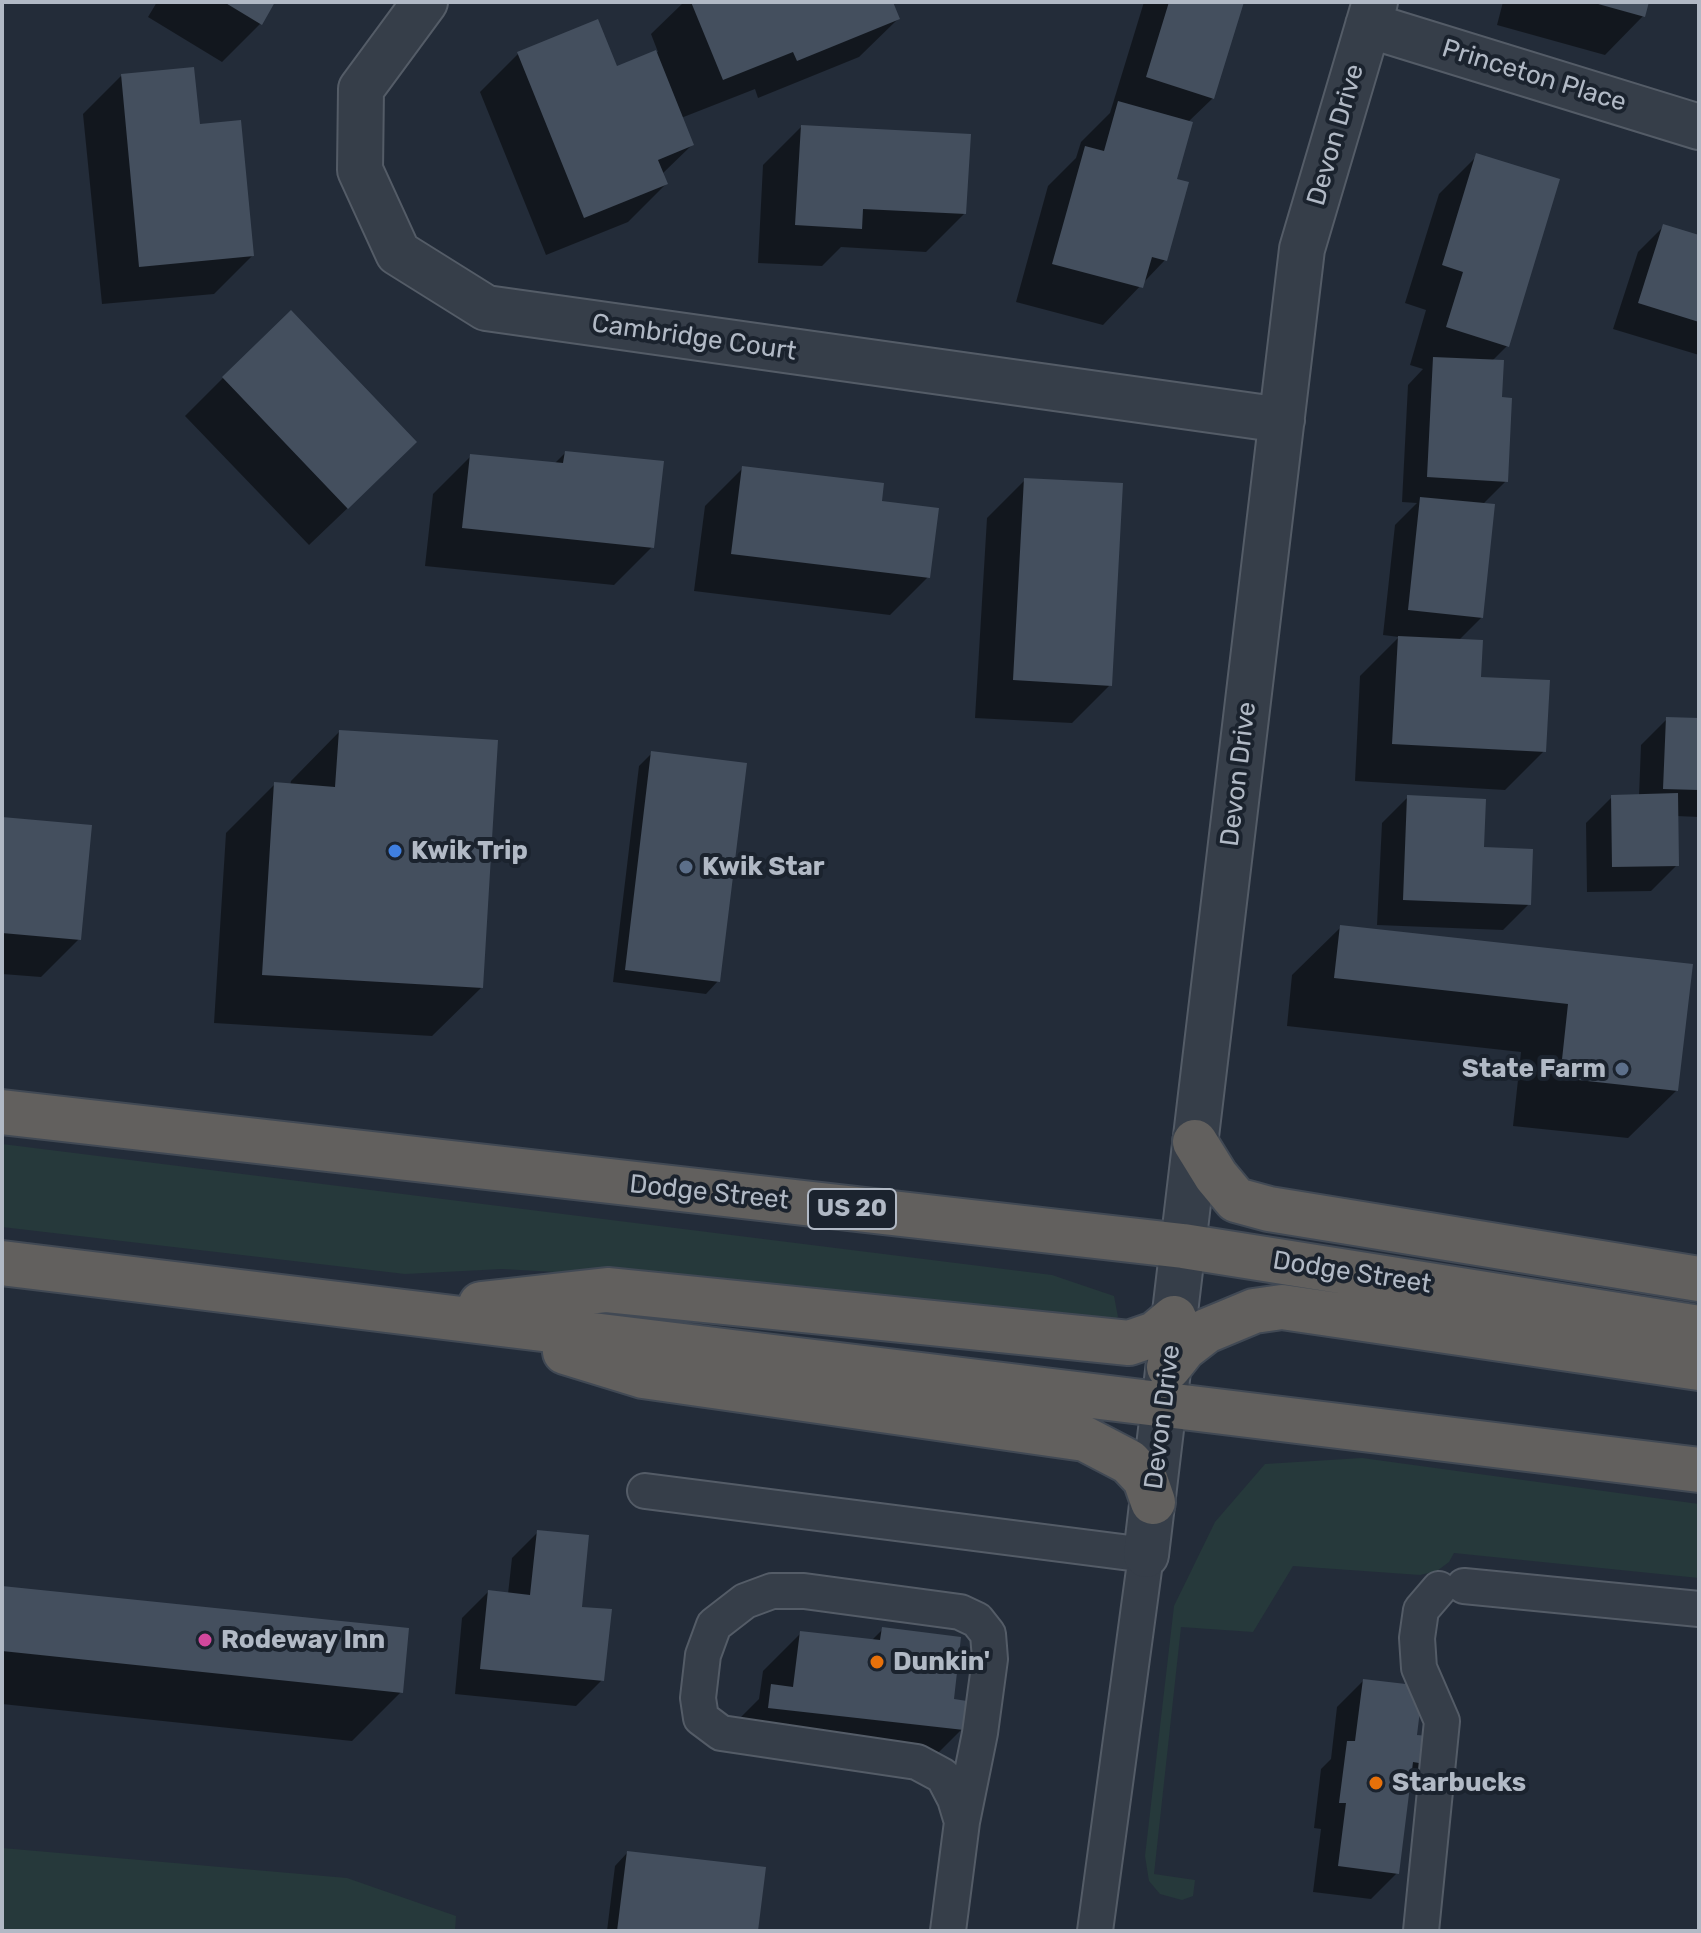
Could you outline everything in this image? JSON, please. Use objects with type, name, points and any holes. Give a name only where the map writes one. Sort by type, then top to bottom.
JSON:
[{"type":"highway","name":"Dodge Street","points":[[2,1112],[1183,1246],[1699,1328]]},
{"type":"highway","points":[[1195,1142],[1216,1176],[1236,1200],[1247,1203],[1297,1215],[1699,1279]]},
{"type":"highway","points":[[2,1263],[456,1318],[1167,1386],[1699,1470]]},
{"type":"highway","points":[[407,1312],[607,1290],[1129,1343],[1155,1334],[1174,1318]]},
{"type":"highway","points":[[1167,1386],[1184,1348],[1206,1331],[1254,1311],[1282,1307],[1699,1368]]},
{"type":"highway","points":[[456,1318],[643,1376],[1085,1439],[1129,1462],[1145,1479],[1153,1502]]},
{"type":"street","name":"Cambridge Court","points":[[425,2],[361,89],[360,170],[398,253],[486,308],[1282,420]]},
{"type":"street","name":"Devon Drive","points":[[1146,1555],[1302,249],[1372,13]]},
{"type":"street","name":"Princeton Place","points":[[1372,13],[1699,127]]},
{"type":"lane","points":[[645,1491],[1146,1555],[1095,1931]]},
{"type":"lane","points":[[1421,1931],[1442,1721],[1419,1668],[1417,1638],[1421,1610],[1452,1587],[1699,1609]]},
{"type":"lane","points":[[948,1931],[962,1822],[980,1733],[990,1659],[988,1634],[977,1620],[960,1612],[804,1591],[772,1591],[745,1601],[714,1625],[703,1655],[698,1698],[701,1718],[721,1733],[917,1762],[943,1776],[962,1822]]},
{"type":"shaded area","points":[[2,1144],[1052,1275],[1114,1296],[1118,1317],[1106,1324],[700,1280],[502,1269],[405,1274],[2,1227]]},
{"type":"shaded area","points":[[1362,1458],[1699,1504],[1699,1578],[1454,1553],[1449,1562],[1437,1571],[1420,1575],[1293,1566],[1253,1632],[1181,1627],[1154,1874],[1195,1880],[1193,1896],[1182,1900],[1160,1894],[1149,1881],[1145,1856],[1174,1606],[1215,1522],[1265,1464]]},
{"type":"shaded area","points":[[2,1848],[347,1878],[456,1916],[455,1931],[2,1931]]},
{"type":"building","points":[[224,2],[275,2],[262,25]]},
{"type":"building","points":[[691,2],[893,2],[900,19],[797,61],[793,52],[723,80]]},
{"type":"building","points":[[1169,2],[1244,2],[1214,99],[1146,77]]},
{"type":"building","points":[[1591,2],[1649,2],[1645,17]]},
{"type":"building","points":[[598,19],[617,66],[656,50],[694,145],[658,160],[668,184],[584,218],[517,52]]},
{"type":"building","points":[[194,67],[200,124],[241,120],[254,256],[139,267],[121,74]]},
{"type":"building","points":[[1118,101],[1193,122],[1177,179],[1189,182],[1167,261],[1152,257],[1143,288],[1052,264],[1085,146],[1104,151]]},
{"type":"building","points":[[801,125],[971,134],[966,214],[863,209],[862,229],[795,225]]},
{"type":"building","points":[[1476,153],[1560,179],[1509,347],[1446,327],[1463,272],[1442,265]]},
{"type":"building","points":[[1663,224],[1699,235],[1699,322],[1638,303]]},
{"type":"building","points":[[291,310],[417,442],[348,509],[222,377]]},
{"type":"building","points":[[1433,357],[1504,360],[1502,397],[1512,398],[1508,482],[1427,477]]},
{"type":"building","points":[[565,451],[664,461],[654,548],[462,528],[470,454],[563,463]]},
{"type":"building","points":[[742,466],[884,483],[882,501],[939,508],[930,578],[731,554]]},
{"type":"building","points":[[1024,478],[1123,483],[1112,686],[1013,680]]},
{"type":"building","points":[[1420,497],[1495,504],[1483,618],[1408,610]]},
{"type":"building","points":[[1398,636],[1483,640],[1481,677],[1550,680],[1546,752],[1392,744]]},
{"type":"building","points":[[1666,717],[1699,718],[1699,790],[1663,789]]},
{"type":"building","points":[[339,730],[498,740],[483,988],[262,975],[274,782],[335,787]]},
{"type":"building","name":"Kwik Star","points":[[651,751],[747,763],[720,982],[625,970]]},
{"type":"building","points":[[1678,793],[1679,866],[1612,867],[1611,795]]},
{"type":"building","points":[[1407,795],[1486,799],[1484,847],[1533,849],[1531,905],[1403,900]]},
{"type":"building","points":[[2,817],[92,825],[81,940],[2,933]]},
{"type":"building","points":[[1340,925],[1693,964],[1678,1091],[1560,1078],[1568,1004],[1334,978]]},
{"type":"building","points":[[537,1530],[589,1535],[582,1607],[612,1609],[604,1681],[480,1669],[488,1590],[530,1595]]},
{"type":"building","name":"Rodeway Inn","points":[[2,1586],[409,1628],[403,1693],[2,1651]]},
{"type":"building","name":"Dunkin'","points":[[882,1627],[961,1637],[954,1699],[967,1701],[964,1730],[768,1708],[771,1684],[793,1687],[800,1631],[880,1640]]},
{"type":"building","name":"Starbucks","points":[[1363,1679],[1423,1686],[1417,1735],[1429,1736],[1425,1764],[1413,1762],[1399,1874],[1338,1866],[1346,1803],[1339,1803],[1347,1741],[1355,1741]]},
{"type":"building","points":[[627,1851],[766,1867],[758,1931],[617,1931]]},
{"type":"place","name":"Kwik Trip","points":[[395,851]]},
{"type":"place","name":"Kwik Star","points":[[686,867]]},
{"type":"place","name":"State Farm","points":[[1622,1069]]},
{"type":"place","name":"Rodeway Inn","points":[[205,1640]]},
{"type":"place","name":"Dunkin'","points":[[877,1662]]},
{"type":"place","name":"Starbucks","points":[[1376,1783]]}]
